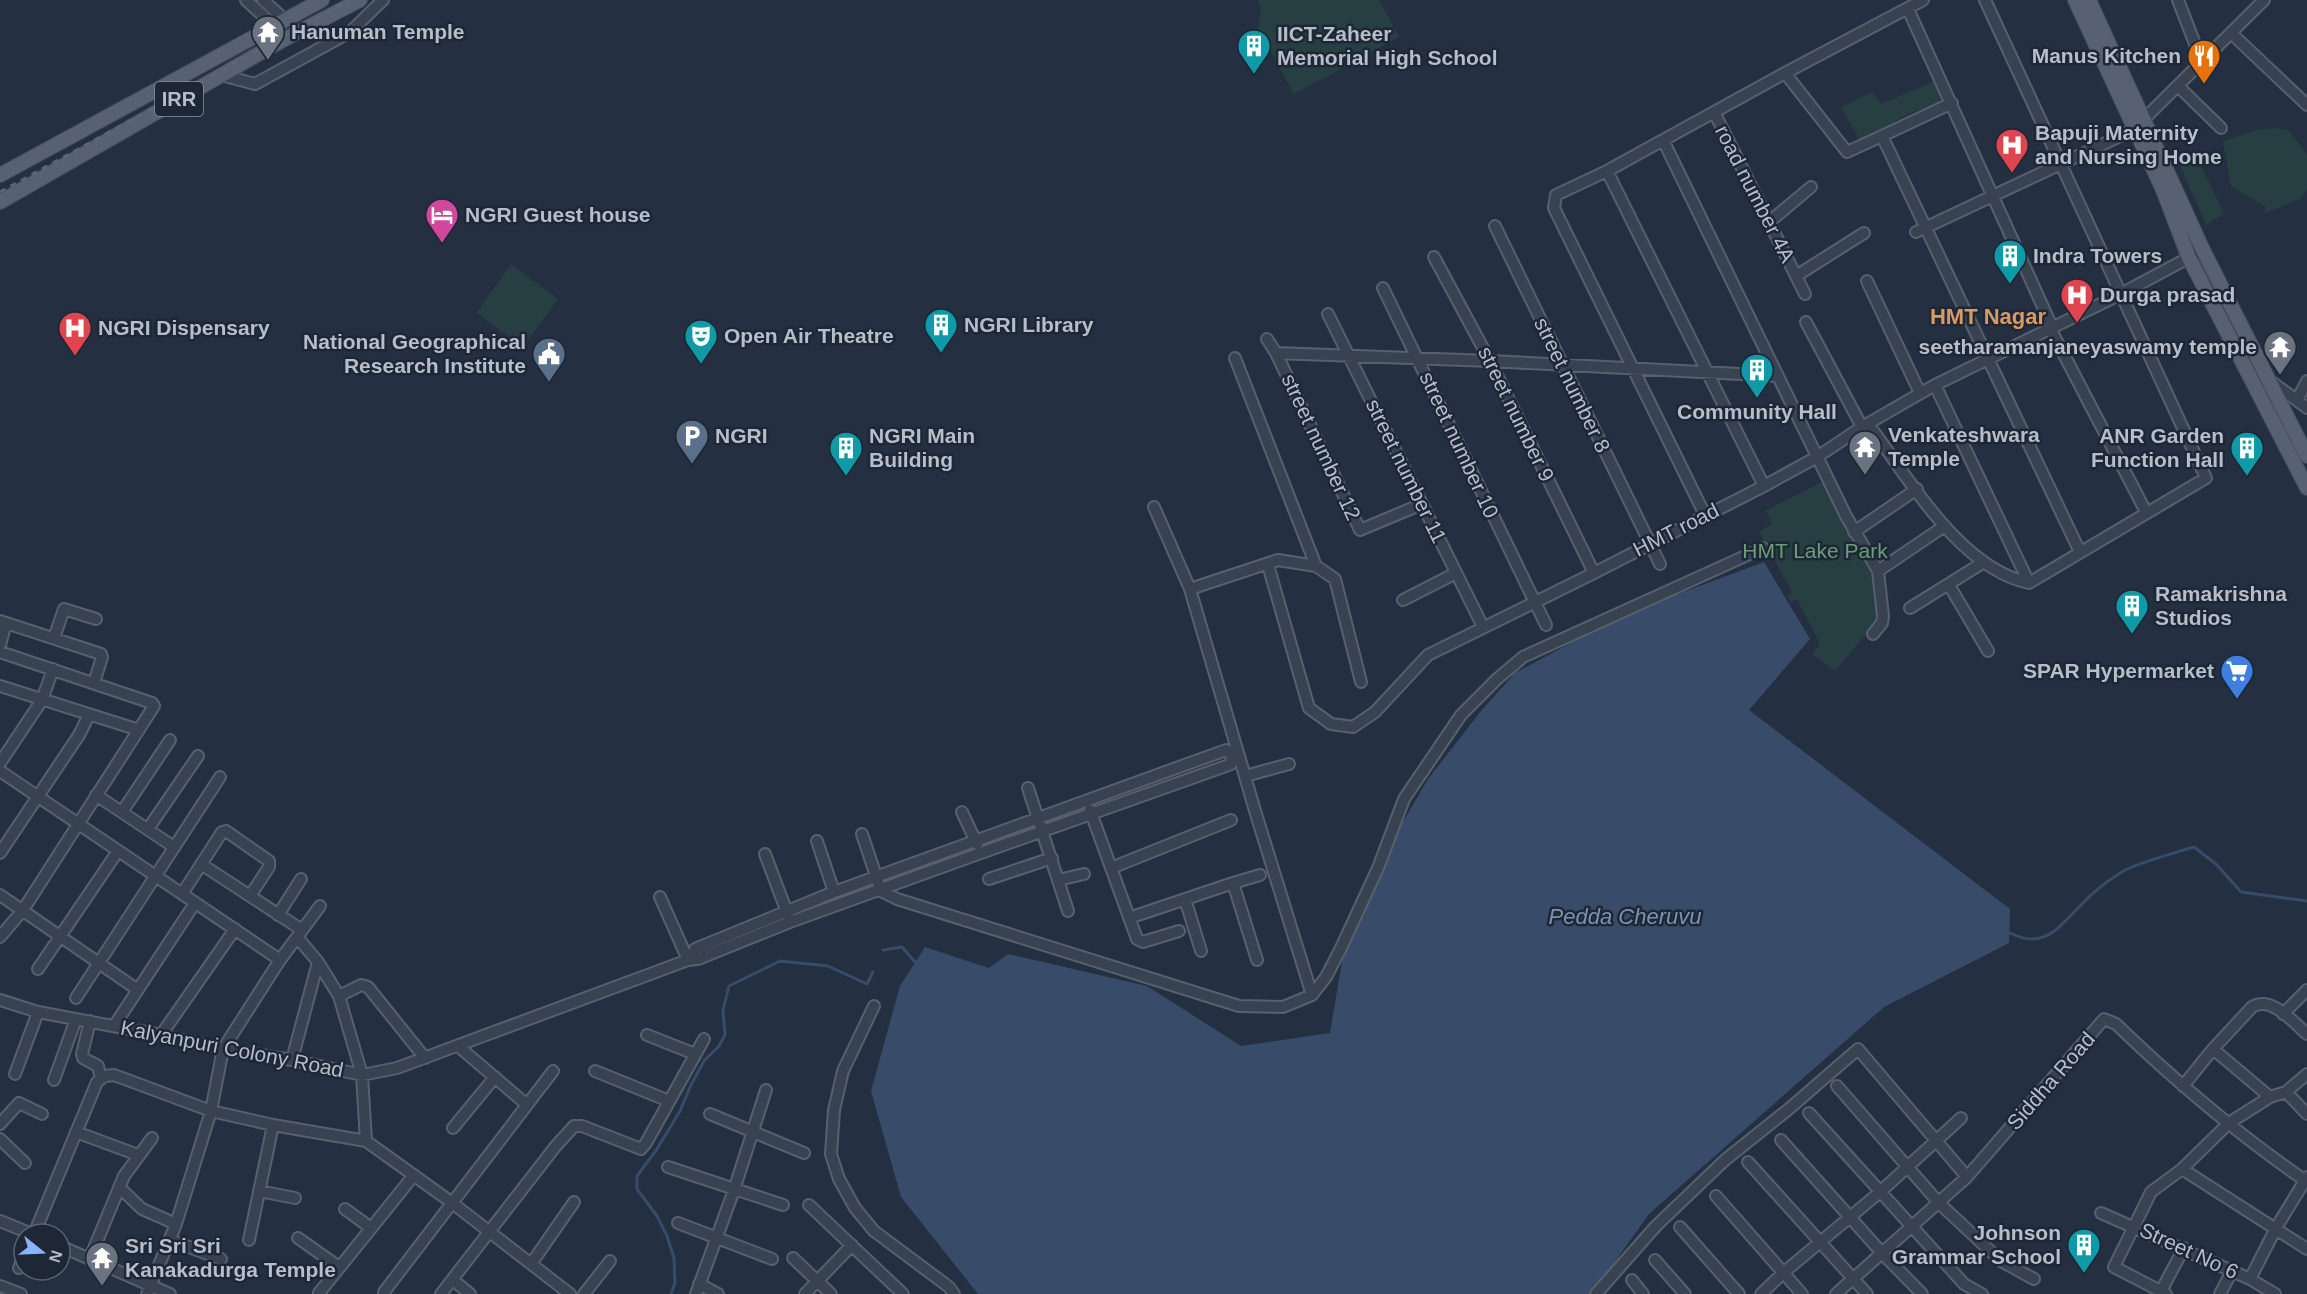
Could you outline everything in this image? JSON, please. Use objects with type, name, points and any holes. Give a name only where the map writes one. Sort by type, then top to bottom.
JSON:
[{"type":"main road","name":"IRR","points":[[0,175],[322,0]]},
{"type":"main road","name":"IRR","points":[[0,202],[222,75],[360,0]]},
{"type":"main road","points":[[2075,0],[2133,130],[2163,190],[2189,258],[2307,488]]},
{"type":"main road","points":[[2089,0],[2203,250],[2307,456]]},
{"type":"street","points":[[246,0],[280,23]]},
{"type":"street","points":[[263,0],[280,23]]},
{"type":"street","points":[[222,75],[255,84],[350,32],[383,0]]},
{"type":"street","points":[[1705,515],[1554,208],[1556,195],[1607,171],[1785,72],[1923,0]]},
{"type":"street","points":[[1806,322],[1865,426],[1917,489],[1944,527],[1984,562],[2012,579],[2030,583],[2145,512],[2206,478],[1984,0]]},
{"type":"street","points":[[2178,0],[2202,62]]},
{"type":"street","points":[[1921,230],[2133,130],[2264,0]]},
{"type":"street","points":[[1908,9],[2051,328],[2145,512]]},
{"type":"street","points":[[2231,33],[2307,105]]},
{"type":"street","points":[[1785,72],[1846,152],[1952,103]]},
{"type":"street","points":[[2178,86],[2221,128]]},
{"type":"street","name":"road number 4A","points":[[1714,112],[1805,294]]},
{"type":"street","points":[[1882,136],[1921,230],[1988,360],[2080,552]]},
{"type":"street","points":[[1663,140],[1854,532],[1878,571],[1883,616],[1882,623],[1873,634]]},
{"type":"street","points":[[1607,171],[1764,486]]},
{"type":"street","points":[[1768,223],[1811,187]]},
{"type":"street","name":"street number 8","points":[[1495,226],[1660,564]]},
{"type":"street","points":[[1796,276],[1864,233]]},
{"type":"street","name":"HMT road","points":[[1268,565],[1309,708],[1331,724],[1353,727],[1375,712],[1428,655],[1764,486],[1817,457],[1920,393],[2121,294],[2203,250]]},
{"type":"street","name":"street number 9","points":[[1434,257],[1490,361],[1594,573]]},
{"type":"street","points":[[1867,281],[1920,393]]},
{"type":"street","name":"street number 10","points":[[1383,288],[1546,625]]},
{"type":"street","name":"street number 11","points":[[1328,314],[1483,627]]},
{"type":"street","name":"street number 12","points":[[1267,339],[1276,353],[1360,530],[1422,504]]},
{"type":"street","points":[[1276,353],[1490,361],[1778,376]]},
{"type":"street","name":"street number 12","points":[[1236,358],[1316,566]]},
{"type":"street","points":[[2266,377],[2307,409],[2291,422]]},
{"type":"street","points":[[2297,400],[2307,381]]},
{"type":"street","points":[[1935,385],[2030,583]]},
{"type":"street","points":[[1854,532],[1917,489]]},
{"type":"street","points":[[1154,507],[1190,589],[1312,995]]},
{"type":"street","points":[[1878,571],[1944,527]]},
{"type":"street","points":[[881,891],[922,908],[1239,1006],[1283,1007],[1312,995],[1326,977],[1378,868],[1404,799],[1461,715],[1497,678],[1523,657],[1763,548]]},
{"type":"street","points":[[1190,589],[1278,560],[1316,566],[1335,579],[1361,682]]},
{"type":"street","points":[[1910,608],[1984,562]]},
{"type":"street","points":[[1403,600],[1456,573]]},
{"type":"street","points":[[1949,585],[1988,651]]},
{"type":"street","points":[[54,638],[64,609],[96,619]]},
{"type":"street","points":[[0,645],[3,622],[101,654],[94,683]]},
{"type":"street","points":[[0,652],[94,683],[153,705],[154,708],[23,910],[0,937]]},
{"type":"street","points":[[0,763],[42,700],[53,669]]},
{"type":"street","points":[[0,686],[139,730]]},
{"type":"street","points":[[0,853],[79,735],[89,715]]},
{"type":"street","points":[[122,812],[170,740]]},
{"type":"street","points":[[201,864],[278,915],[300,934],[339,996],[362,1075],[397,1068],[425,1058],[691,959],[698,959],[790,922],[1185,781],[1231,764],[1232,754],[1226,750],[786,910],[695,949],[691,959]]},
{"type":"street","points":[[148,829],[198,756]]},
{"type":"street","points":[[1245,776],[1289,764]]},
{"type":"street","points":[[1180,767],[1185,781]]},
{"type":"street","points":[[0,771],[280,960]]},
{"type":"street","points":[[76,998],[220,777]]},
{"type":"street","points":[[1028,788],[1068,911]]},
{"type":"street","points":[[96,795],[174,847]]},
{"type":"street","points":[[1086,801],[1139,941],[1179,931]]},
{"type":"street","points":[[963,812],[981,853]]},
{"type":"street","points":[[1111,868],[1231,820]]},
{"type":"street","points":[[182,894],[222,832],[229,832],[269,861],[269,867],[250,896]]},
{"type":"street","points":[[862,834],[881,891]]},
{"type":"street","points":[[817,841],[834,892]]},
{"type":"street","points":[[38,969],[118,851]]},
{"type":"street","points":[[765,854],[790,922]]},
{"type":"street","points":[[989,879],[1052,858]]},
{"type":"street","points":[[1058,880],[1084,874]]},
{"type":"street","points":[[1129,918],[1260,875]]},
{"type":"street","points":[[278,915],[301,879]]},
{"type":"street","points":[[1233,883],[1257,960]]},
{"type":"street","points":[[0,895],[138,990]]},
{"type":"street","points":[[660,897],[691,959]]},
{"type":"street","points":[[1185,899],[1201,951]]},
{"type":"street","points":[[114,1026],[195,903]]},
{"type":"street","points":[[149,1290],[176,1224],[211,1112],[223,1049],[280,960],[320,906]]},
{"type":"street","points":[[161,1035],[235,929]]},
{"type":"street","points":[[292,1060],[318,962]]},
{"type":"street","points":[[339,996],[361,985],[368,987],[425,1058]]},
{"type":"street","points":[[2283,1014],[2307,990]]},
{"type":"street","name":"Kalyanpuri Colony Road","points":[[0,1000],[38,1012],[362,1075],[366,1141]]},
{"type":"street","points":[[2183,1086],[2213,1049],[2252,1007],[2259,1003],[2266,1003],[2307,1034]]},
{"type":"street","points":[[874,1006],[843,1071],[834,1110],[831,1154],[838,1179],[855,1208],[874,1231],[940,1280],[954,1294]]},
{"type":"street","points":[[15,1074],[38,1012]]},
{"type":"street","points":[[54,1080],[76,1019]]},
{"type":"street","name":"Siddha Road","points":[[1836,1294],[1967,1177],[2104,1019],[2116,1024],[2183,1086],[2229,1124],[2306,1180]]},
{"type":"street","points":[[90,1021],[82,1054],[83,1058],[98,1065],[101,1079]]},
{"type":"street","points":[[647,1035],[695,1054]]},
{"type":"street","points":[[441,1294],[574,1126],[582,1126],[641,1149],[704,1039]]},
{"type":"street","points":[[458,1046],[526,1104]]},
{"type":"street","points":[[1596,1294],[1656,1226],[1725,1160],[1791,1108],[1858,1049],[1967,1177]]},
{"type":"street","points":[[2213,1049],[2270,1097]]},
{"type":"street","points":[[384,1292],[553,1071]]},
{"type":"street","points":[[595,1071],[669,1101]]},
{"type":"street","points":[[2184,1248],[2164,1293],[2114,1267],[2151,1192],[2182,1169],[2229,1124],[2270,1097],[2286,1092],[2307,1074]]},
{"type":"street","points":[[38,1222],[97,1082],[114,1075],[211,1112],[366,1141],[570,1294]]},
{"type":"street","points":[[453,1128],[495,1077]]},
{"type":"street","points":[[1837,1086],[1940,1203],[2001,1261],[2034,1279]]},
{"type":"street","points":[[718,1294],[697,1289],[734,1190],[766,1090]]},
{"type":"street","points":[[2286,1092],[2307,1114]]},
{"type":"street","points":[[0,1124],[19,1103],[42,1114]]},
{"type":"street","points":[[1809,1113],[1964,1284],[1982,1294]]},
{"type":"street","points":[[710,1114],[804,1154]]},
{"type":"street","points":[[1761,1294],[1880,1192],[1961,1118]]},
{"type":"street","points":[[249,1240],[273,1125]]},
{"type":"street","points":[[76,1132],[138,1155]]},
{"type":"street","points":[[90,1258],[123,1176],[152,1138]]},
{"type":"street","points":[[0,1139],[25,1163]]},
{"type":"street","points":[[1781,1140],[1882,1253],[1922,1294]]},
{"type":"street","points":[[1748,1162],[1867,1294]]},
{"type":"street","points":[[668,1167],[783,1205]]},
{"type":"street","points":[[2182,1169],[2307,1249]]},
{"type":"street","points":[[320,1294],[318,1293],[414,1175]]},
{"type":"street","points":[[2250,1279],[2276,1228],[2306,1180]]},
{"type":"street","points":[[119,1187],[142,1209],[176,1224]]},
{"type":"street","points":[[259,1191],[295,1198]]},
{"type":"street","points":[[1716,1196],[1802,1294]]},
{"type":"street","points":[[531,1264],[574,1202]]},
{"type":"street","points":[[809,1205],[903,1294]]},
{"type":"street","points":[[345,1209],[371,1228]]},
{"type":"street","name":"Street No 6","points":[[2101,1213],[2184,1248],[2250,1279],[2275,1294]]},
{"type":"street","points":[[678,1222],[772,1260]]},
{"type":"street","points":[[1680,1227],[1739,1294]]},
{"type":"street","points":[[298,1238],[339,1267]]},
{"type":"street","points":[[170,1240],[221,1259]]},
{"type":"street","points":[[805,1294],[852,1245]]},
{"type":"street","points":[[72,1251],[149,1290],[170,1294]]},
{"type":"street","points":[[793,1258],[831,1294]]},
{"type":"street","points":[[1655,1260],[1685,1294]]},
{"type":"street","points":[[584,1294],[610,1261]]},
{"type":"street","points":[[2220,1294],[2232,1271]]},
{"type":"street","points":[[453,1280],[470,1294]]},
{"type":"street","points":[[1632,1280],[1643,1294]]},
{"type":"street","points":[[0,1286],[21,1294]]},
{"type":"green space","points":[[1258,0],[1379,0],[1399,37],[1294,94],[1258,29],[1261,7]]},
{"type":"green space","points":[[1937,80],[1944,101],[1904,116],[1862,144],[1841,107],[1873,92],[1881,104]]},
{"type":"green space","points":[[2277,128],[2290,131],[2307,155],[2307,189],[2300,199],[2263,214],[2266,207],[2231,186],[2223,141],[2256,130]]},
{"type":"green space","points":[[2196,155],[2224,214],[2206,225],[2180,165]]},
{"type":"green space","points":[[511,264],[558,299],[523,347],[476,313]]},
{"type":"green space","name":"HMT Lake Park","points":[[1822,482],[1873,577],[1879,619],[1835,671],[1812,654],[1820,644],[1797,599],[1791,602],[1788,597],[1792,592],[1759,532],[1772,524],[1766,510]]},
{"type":"water","name":"Pedda Cheruvu","points":[[1764,562],[1810,639],[1749,710],[2010,909],[2009,943],[1884,1007],[1649,1214],[1592,1294],[978,1294],[901,1197],[871,1091],[900,986],[925,947],[989,968],[1008,954],[1147,986],[1241,1046],[1330,1033],[1342,961],[1390,844],[1428,779],[1481,711],[1515,673],[1624,614]]},
{"type":"waterway","points":[[2010,933],[2032,939],[2050,934],[2104,884],[2120,873],[2145,862],[2194,847],[2216,864],[2241,892],[2307,901]]},
{"type":"waterway","points":[[883,950],[902,947],[915,962]]},
{"type":"waterway","points":[[671,1294],[675,1283],[674,1258],[657,1216],[637,1189],[637,1176],[680,1111],[704,1061],[719,1046],[725,1035],[723,1010],[729,986],[780,961],[828,966],[867,984],[873,972]]},
{"type":"railway","points":[[0,192],[350,0]]},
{"type":"place","name":"Hanuman Temple","points":[[268,61]]},
{"type":"place","name":"IICT-Zaheer Memorial High School","points":[[1254,75]]},
{"type":"place","name":"Manus Kitchen","points":[[2204,85]]},
{"type":"place","name":"Bapuji Maternity and Nursing Home","points":[[2012,174]]},
{"type":"place","name":"NGRI Guest house","points":[[442,244]]},
{"type":"place","name":"Indra Towers","points":[[2010,285]]},
{"type":"place","name":"Durga prasad","points":[[2077,324]]},
{"type":"place","name":"NGRI Library","points":[[941,354]]},
{"type":"place","name":"NGRI Dispensary","points":[[75,357]]},
{"type":"place","name":"Open Air Theatre","points":[[701,365]]},
{"type":"place","name":"seetharamanjaneyaswamy temple","points":[[2280,376]]},
{"type":"place","name":"National Geographical Research Institute","points":[[549,383]]},
{"type":"place","name":"Community Hall","points":[[1757,399]]},
{"type":"place","name":"NGRI","points":[[692,465]]},
{"type":"place","name":"Venkateshwara Temple","points":[[1865,476]]},
{"type":"place","name":"NGRI Main Building","points":[[846,477]]},
{"type":"place","name":"ANR Garden Function Hall","points":[[2247,477]]},
{"type":"place","name":"Ramakrishna Studios","points":[[2132,635]]},
{"type":"place","name":"SPAR Hypermarket","points":[[2237,700]]},
{"type":"place","name":"Johnson Grammar School","points":[[2084,1274]]},
{"type":"place","name":"Sri Sri Sri Kanakadurga Temple","points":[[102,1287]]},
{"type":"district","name":"HMT Nagar","points":[[1988,316]]}]
